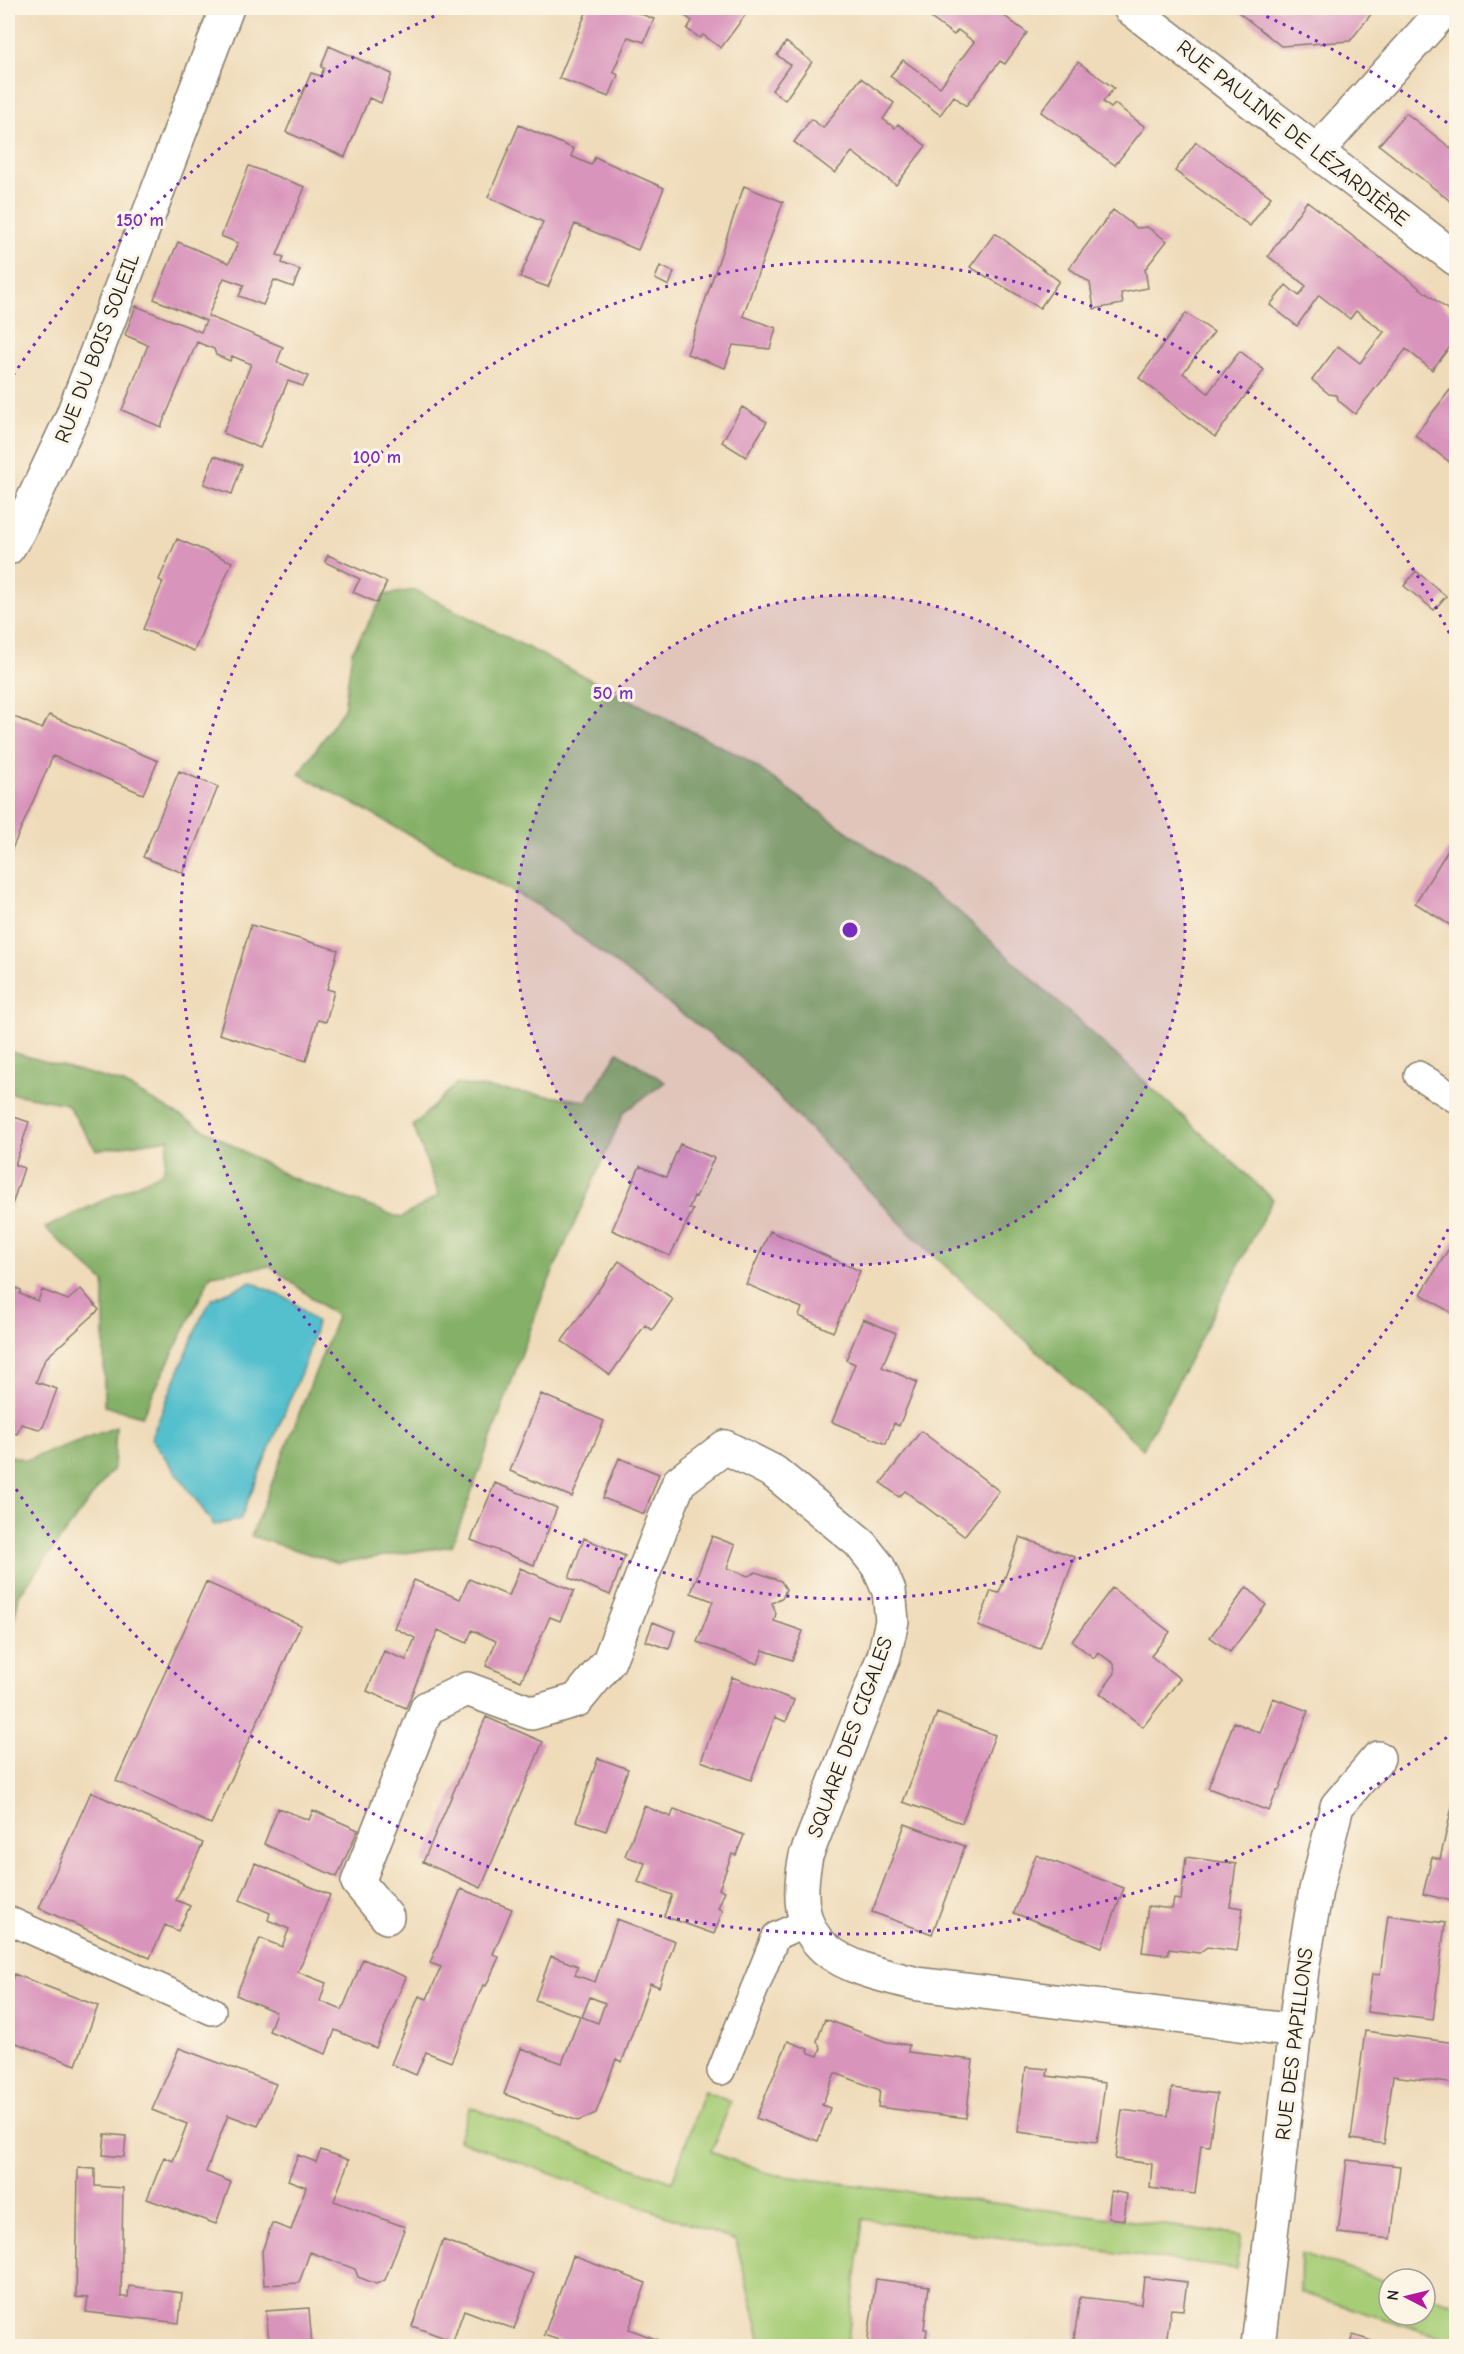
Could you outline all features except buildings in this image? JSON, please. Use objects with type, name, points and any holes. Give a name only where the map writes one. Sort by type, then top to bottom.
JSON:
[{"type":"street","name":"RUE DU BOIS SOLEIL","points":[[8,548],[18,532],[72,417],[227,8]]},
{"type":"street","name":"RUE PAULINE DE LÉZARDIÈRE","points":[[1130,8],[1456,259]]},
{"type":"street","points":[[1317,151],[1446,8]]},
{"type":"street","name":"SQUARE DES CIGALES","points":[[387,1917],[358,1882],[428,1708],[467,1689],[532,1713],[577,1700],[609,1661],[679,1482],[725,1447],[774,1472],[859,1542],[878,1566],[889,1591],[892,1621],[884,1656],[806,1856],[800,1882],[805,1923],[815,1938],[833,1957],[865,1972],[918,1984],[1296,2031]]},
{"type":"street","name":"RUE DES PAPILLONS","points":[[1258,2346],[1302,1969],[1316,1890],[1337,1806],[1378,1758]]},
{"type":"lane","points":[[1418,1075],[1456,1099]]},
{"type":"lane","points":[[8,1920],[212,2011]]},
{"type":"lane","points":[[721,2071],[776,1936],[805,1923]]},
{"type":"green space","points":[[415,590],[744,758],[957,910],[1273,1199],[1143,1449],[912,1235],[741,1058],[539,906],[299,774],[344,709],[352,652],[384,595]]},
{"type":"green space","points":[[8,1051],[122,1083],[287,1176],[401,1218],[439,1195],[413,1126],[456,1084],[587,1101],[618,1052],[665,1082],[624,1112],[544,1292],[452,1546],[338,1563],[251,1536],[337,1317],[270,1266],[211,1275],[142,1416],[104,1406],[104,1282],[45,1228],[163,1172],[169,1139],[96,1150],[67,1104],[8,1093]]},
{"type":"green space","points":[[116,1427],[114,1467],[19,1595],[8,1649],[8,1455],[26,1460]]},
{"type":"green space","points":[[704,2091],[731,2102],[711,2152],[769,2174],[1241,2235],[1236,2269],[863,2219],[847,2346],[762,2346],[736,2241],[458,2140],[470,2107],[672,2182]]},
{"type":"green space","points":[[1301,2253],[1377,2278],[1377,2317],[1300,2292]]},
{"type":"green space","points":[[1437,2298],[1456,2304],[1456,2342],[1409,2327],[1437,2327]]},
{"type":"water","points":[[251,1282],[292,1301],[317,1323],[306,1360],[240,1520],[214,1525],[151,1438],[200,1320],[212,1299]]}]
